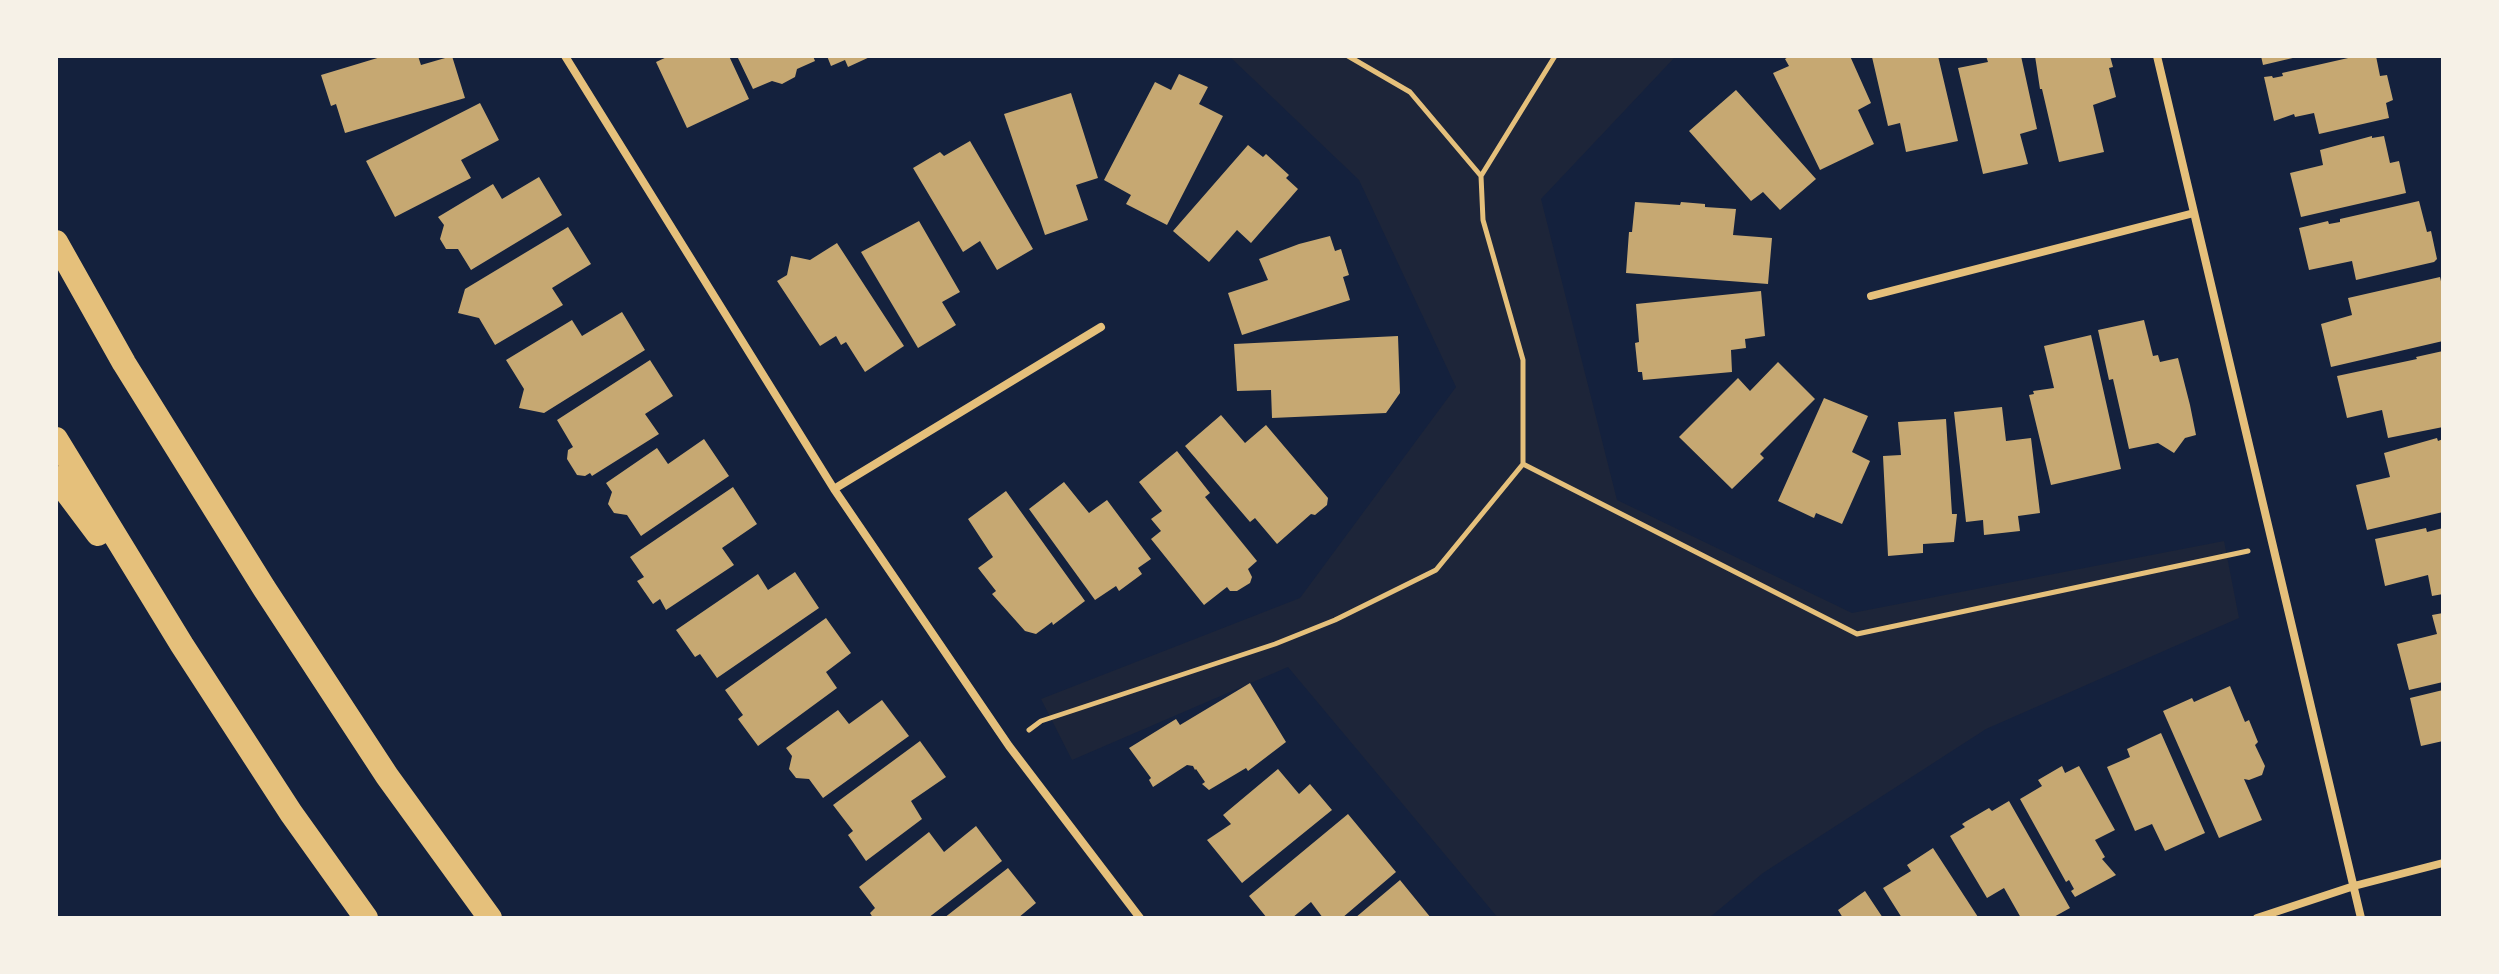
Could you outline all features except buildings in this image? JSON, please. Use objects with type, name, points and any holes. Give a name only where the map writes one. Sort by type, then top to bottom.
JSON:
[{"type":"highway","points":[[56,242],[124,363],[264,588],[387,776],[490,918]]},
{"type":"highway","points":[[56,439],[182,645],[291,813],[366,918]]},
{"type":"highway","points":[[56,478],[182,645]]},
{"type":"street","points":[[565,56],[834,489],[1009,746],[1140,918]]},
{"type":"street","points":[[2157,56],[2361,918]]},
{"type":"street","points":[[1871,296],[2194,213]]},
{"type":"street","points":[[834,489],[1101,327]]},
{"type":"street","points":[[2257,918],[2354,886],[2443,863]]},
{"type":"path","points":[[1348,56],[1410,92],[1481,176]]},
{"type":"path","points":[[1009,746],[1041,721],[1275,644],[1335,620],[1436,570],[1523,464],[1523,360],[1483,220],[1481,176],[1555,56]]},
{"type":"path","points":[[1523,464],[1857,634],[2274,545]]},
{"type":"shaded area","points":[[1229,56],[1676,56],[1541,199],[1617,500],[1852,613],[2224,541],[2239,618],[1986,729],[1763,873],[1709,918],[1498,918],[1288,667],[1072,760],[1041,699],[1300,598],[1456,387],[1359,180]]}]
